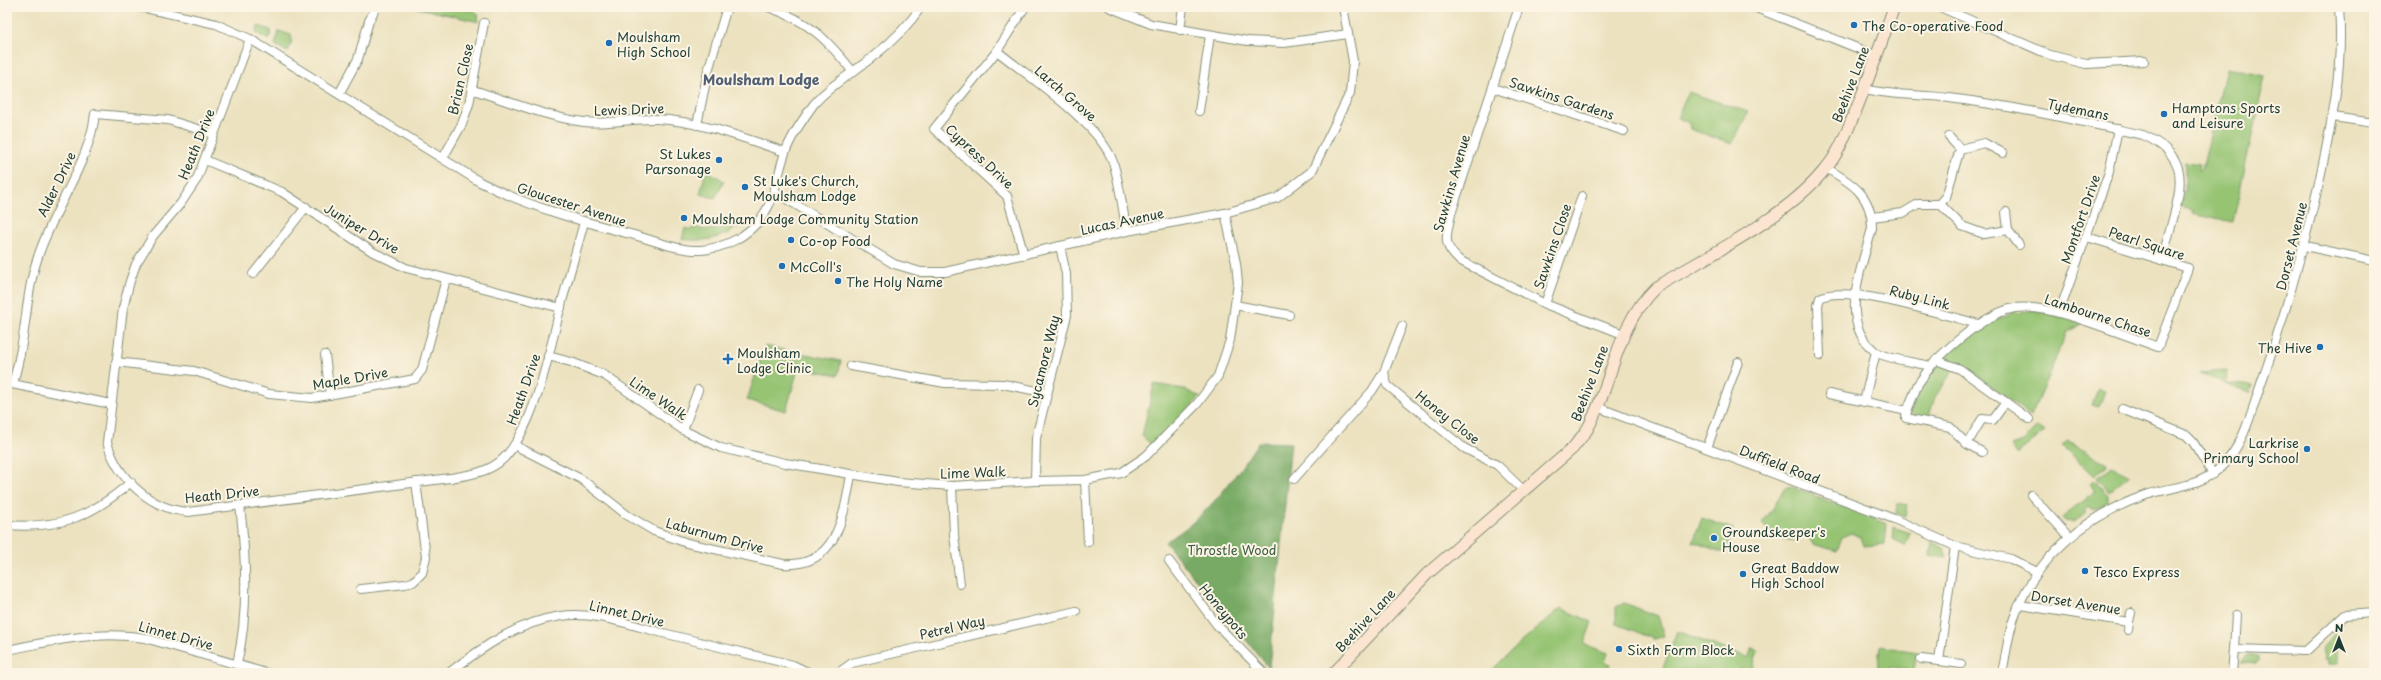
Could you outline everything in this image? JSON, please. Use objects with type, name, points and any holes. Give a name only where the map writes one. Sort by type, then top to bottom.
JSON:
[{"type":"main road","name":"Beehive Lane","points":[[1334,673],[1427,574],[1573,448],[1588,428],[1623,334],[1647,295],[1656,287],[1771,217],[1804,191],[1826,168],[1842,143],[1865,89],[1894,7]]},
{"type":"street","name":"Gloucester Avenue","points":[[141,7],[216,24],[250,38],[480,182],[505,195],[532,206],[584,222],[682,248],[707,249],[729,243],[752,228],[767,210],[774,192],[785,152],[797,128],[815,104],[834,85],[853,72],[900,33],[921,7]]},
{"type":"street","points":[[697,125],[708,71],[727,7]]},
{"type":"street","points":[[768,7],[809,25],[834,48],[853,72]]},
{"type":"street","name":"Cypress Drive","points":[[1024,255],[1007,196],[934,129],[997,51],[1025,7]]},
{"type":"street","points":[[1109,7],[1151,24],[1248,41],[1284,43],[1348,34]]},
{"type":"street","points":[[1180,30],[1184,7]]},
{"type":"street","name":"Lucas Avenue","points":[[774,192],[894,264],[921,272],[945,272],[1127,231],[1225,213],[1277,198],[1312,171],[1350,93],[1353,61],[1343,7]]},
{"type":"street","name":"Sawkins Avenue","points":[[1519,7],[1451,214],[1446,239],[1449,251],[1459,260],[1545,304],[1623,334]]},
{"type":"street","points":[[1754,7],[1876,56]]},
{"type":"street","points":[[1940,7],[2050,55],[2086,64],[2144,61]]},
{"type":"street","name":"Dorset Avenue","points":[[2002,673],[2008,643],[2020,605],[2036,572],[2069,537],[2115,507],[2147,495],[2186,486],[2213,474],[2236,450],[2274,351],[2305,246],[2334,117],[2342,54],[2339,7]]},
{"type":"street","points":[[339,94],[358,59],[369,21],[374,11]]},
{"type":"street","name":"Brian Close","points":[[443,158],[462,124],[473,90],[484,23]]},
{"type":"street","points":[[1199,111],[1210,35]]},
{"type":"street","name":"Heath Drive","points":[[250,38],[205,160],[189,193],[153,236],[136,264],[126,294],[116,362],[107,442],[116,464],[131,482],[151,501],[176,511],[188,512],[480,473],[503,460],[514,445],[531,410],[548,356],[584,222]]},
{"type":"street","name":"Larch Grove","points":[[997,51],[1076,115],[1097,136],[1112,161],[1127,231]]},
{"type":"street","name":"Sawkins Gardens","points":[[1493,88],[1624,132]]},
{"type":"street","name":"Tydemans","points":[[1865,89],[1876,92],[1949,98],[2118,129],[2143,135],[2158,141],[2172,155],[2179,170],[2180,190],[2161,260]]},
{"type":"street","name":"Lewis Drive","points":[[473,90],[552,115],[583,122],[604,123],[657,119],[697,125],[745,138],[785,152]]},
{"type":"street","name":"Alder Drive","points":[[10,384],[22,343],[29,292],[37,258],[52,219],[90,141],[95,114],[168,120],[214,134]]},
{"type":"street","points":[[2334,117],[2374,123]]},
{"type":"street","name":"Montfort Drive","points":[[2059,314],[2109,172],[2118,129]]},
{"type":"street","points":[[1949,137],[1960,149]]},
{"type":"street","points":[[1960,149],[1984,143],[2003,153]]},
{"type":"street","points":[[1940,204],[1946,197],[1960,149]]},
{"type":"street","name":"Juniper Drive","points":[[205,160],[282,192],[373,252],[406,268],[561,308]]},
{"type":"street","points":[[1826,168],[1844,179],[1865,197],[1872,217],[1872,228],[1856,295],[1855,313],[1857,327],[1864,340],[1876,352],[1960,368],[2029,419]]},
{"type":"street","name":"Sawkins Close","points":[[1545,304],[1582,196]]},
{"type":"street","points":[[1872,217],[1903,213],[1918,204],[1940,204],[1962,226],[1984,234],[2008,230]]},
{"type":"street","points":[[253,274],[306,207]]},
{"type":"street","points":[[2006,212],[2008,230],[2019,245]]},
{"type":"street","name":"Lime Walk","points":[[548,356],[571,362],[604,375],[683,430],[721,448],[851,475],[898,482],[952,486],[1035,481],[1085,480],[1121,473],[1146,456],[1197,404],[1218,376],[1230,340],[1238,283],[1236,263],[1225,213]]},
{"type":"street","name":"Pearl Square","points":[[2087,236],[2188,268],[2158,347]]},
{"type":"street","name":"Sycamore Way","points":[[1035,481],[1036,438],[1067,315],[1066,274],[1060,246]]},
{"type":"street","points":[[2305,246],[2374,261]]},
{"type":"street","name":"Maple Drive","points":[[116,362],[194,370],[269,394],[312,398],[414,379],[422,370],[446,279]]},
{"type":"street","points":[[1820,356],[1818,305],[1820,298],[1825,295],[1856,295]]},
{"type":"street","name":"Ruby Link","points":[[1856,295],[1978,324]]},
{"type":"street","points":[[1235,305],[1289,315]]},
{"type":"street","name":"Lambourne Chase","points":[[1907,411],[1918,384],[1933,363],[1978,324],[2014,308],[2035,308],[2059,314],[2158,347]]},
{"type":"street","points":[[1294,479],[1372,391],[1384,372],[1402,326]]},
{"type":"street","points":[[1864,402],[1876,352]]},
{"type":"street","points":[[326,355],[330,395]]},
{"type":"street","points":[[1707,448],[1738,362]]},
{"type":"street","points":[[851,366],[944,383],[1004,384],[1047,393]]},
{"type":"street","name":"Honey Close","points":[[1384,372],[1388,385],[1464,448],[1497,465],[1523,490]]},
{"type":"street","points":[[10,384],[111,404]]},
{"type":"street","points":[[683,430],[698,390]]},
{"type":"street","points":[[1829,394],[1907,411],[1906,418],[1950,427],[1967,444],[1982,452]]},
{"type":"street","points":[[1967,444],[1982,419],[1993,420],[2006,402]]},
{"type":"street","name":"Duffield Road","points":[[1597,407],[1894,519],[1955,546],[2010,558],[2036,572]]},
{"type":"street","points":[[2122,409],[2186,435],[2193,442],[2213,474]]},
{"type":"street","name":"Laburnum Drive","points":[[514,445],[581,479],[627,515],[654,531],[687,543],[782,564],[796,563],[813,558],[832,542],[837,535],[843,517],[851,475]]},
{"type":"street","points":[[1085,480],[1088,542]]},
{"type":"street","points":[[7,524],[41,526],[75,519],[106,502],[131,482]]},
{"type":"street","points":[[361,589],[413,582],[422,573],[426,557],[416,482]]},
{"type":"street","points":[[952,486],[954,535],[960,584]]},
{"type":"street","points":[[2031,495],[2069,537]]},
{"type":"street","points":[[237,664],[242,636],[246,583],[245,553],[240,505]]},
{"type":"street","points":[[1939,661],[1955,546]]},
{"type":"street","name":"Honeypots","points":[[1169,561],[1217,625],[1264,673]]},
{"type":"street","name":"Dorset Avenue","points":[[2020,605],[2129,626],[2131,613]]},
{"type":"street","name":"Petrel Way","points":[[838,673],[852,663],[1076,611]]},
{"type":"street","name":"Linnet Drive","points":[[449,673],[487,644],[500,637],[550,618],[573,614],[618,622],[793,664],[810,673]]},
{"type":"street","points":[[2234,649],[2306,651],[2345,614],[2374,614]]},
{"type":"street","points":[[2232,673],[2236,615]]},
{"type":"street","name":"Linnet Drive","points":[[7,650],[84,636],[128,635],[145,638],[266,673]]},
{"type":"street","points":[[1921,658],[1961,664]]},
{"type":"green space","points":[[448,6],[466,8],[478,14],[479,22],[414,7]]},
{"type":"green space","points":[[258,26],[271,30],[269,40],[256,33]]},
{"type":"green space","points":[[279,31],[291,35],[292,40],[288,52],[275,45]]},
{"type":"green space","points":[[2226,68],[2265,76],[2233,222],[2192,213],[2193,210],[2180,207],[2185,190],[2185,162],[2200,164],[2199,170],[2202,170]]},
{"type":"green space","points":[[1688,92],[1748,112],[1732,144],[1690,129],[1689,123],[1677,118]]},
{"type":"green space","points":[[706,170],[724,181],[715,198],[700,194]]},
{"type":"green space","points":[[735,219],[742,224],[729,233],[706,240],[682,239],[685,228],[692,230],[693,227],[710,230],[725,226]]},
{"type":"green space","points":[[2034,310],[2078,321],[2082,324],[2067,332],[2031,416],[1963,365],[1942,358],[1956,344],[1960,345],[1986,325],[2016,311],[2019,313]]},
{"type":"green space","points":[[765,346],[793,352],[798,369],[786,411],[747,400]]},
{"type":"green space","points":[[795,352],[841,361],[838,375],[800,368]]},
{"type":"green space","points":[[1936,363],[1954,369],[1935,397],[1928,419],[1913,416],[1911,413],[1912,406],[1917,393]]},
{"type":"green space","points":[[2226,371],[2227,383],[2252,386],[2250,393],[2200,373]]},
{"type":"green space","points":[[1154,384],[1184,389],[1200,397],[1153,446],[1142,436]]},
{"type":"green space","points":[[2098,389],[2105,391],[2099,407],[2092,405]]},
{"type":"green space","points":[[2037,427],[2044,432],[2017,454],[2011,446],[2022,442]]},
{"type":"green space","points":[[2067,441],[2108,464],[2095,476],[2062,446]]},
{"type":"green space","name":"Throstle Wood","points":[[1258,442],[1291,443],[1269,668],[1165,542],[1193,522],[1218,498]]},
{"type":"green space","points":[[2112,466],[2130,475],[2109,492],[2097,478]]},
{"type":"green space","points":[[2094,480],[2108,495],[2108,502],[2093,510],[2090,507],[2085,510],[2087,513],[2074,522],[2065,521],[2062,518],[2095,492],[2090,483]]},
{"type":"green space","points":[[1790,486],[1887,524],[1885,544],[1864,546],[1861,537],[1851,533],[1842,537],[1837,551],[1813,544],[1805,532],[1801,537],[1795,540],[1781,538],[1772,533],[1762,523],[1774,507],[1784,488]]},
{"type":"green space","points":[[1897,503],[1907,505],[1905,517],[1896,514]]},
{"type":"green space","points":[[1702,518],[1733,529],[1725,553],[1693,542]]},
{"type":"green space","points":[[1894,527],[1910,533],[1905,546],[1893,539]]},
{"type":"green space","points":[[1932,542],[1944,548],[1947,558],[1930,555]]},
{"type":"green space","points":[[1624,603],[1658,616],[1664,636],[1655,639],[1616,624],[1616,607]]},
{"type":"green space","points":[[1561,608],[1592,622],[1584,644],[1608,653],[1605,662],[1611,664],[1609,670],[1617,673],[1489,673],[1515,647]]},
{"type":"green space","points":[[2338,630],[2337,664],[2328,664],[2328,660],[2324,660],[2322,648]]},
{"type":"green space","points":[[1677,631],[1748,658],[1752,648],[1758,651],[1751,673],[1742,673],[1743,671],[1739,669],[1737,673],[1661,673]]},
{"type":"green space","points":[[1880,646],[1917,652],[1914,670],[1890,667],[1888,673],[1877,673]]},
{"type":"green space","points":[[2247,656],[2258,656],[2258,662],[2255,664],[2240,662]]},
{"type":"place","name":"The Co-operative Food","points":[[1854,25]]},
{"type":"place","name":"Moulsham High School","points":[[609,43]]},
{"type":"place","name":"Hamptons Sports and Leisure","points":[[2164,114]]},
{"type":"place","name":"St Lukes Parsonage","points":[[719,160]]},
{"type":"place","name":"St Luke's Church, Moulsham Lodge","points":[[745,187]]},
{"type":"place","name":"Moulsham Lodge Community Station","points":[[684,218]]},
{"type":"place","name":"Co-op Food","points":[[791,240]]},
{"type":"place","name":"McColl's","points":[[782,266]]},
{"type":"place","name":"The Holy Name","points":[[838,281]]},
{"type":"place","name":"The Hive","points":[[2320,347]]},
{"type":"place","name":"Moulsham Lodge Clinic","points":[[728,359]]},
{"type":"place","name":"Larkrise Primary School","points":[[2307,449]]},
{"type":"place","name":"Groundskeeper's House","points":[[1714,538]]},
{"type":"place","name":"Tesco Express","points":[[2085,571]]},
{"type":"place","name":"Great Baddow High School","points":[[1743,574]]},
{"type":"place","name":"Sixth Form Block","points":[[1619,649]]},
{"type":"district","name":"Moulsham Lodge","points":[[761,79]]}]
